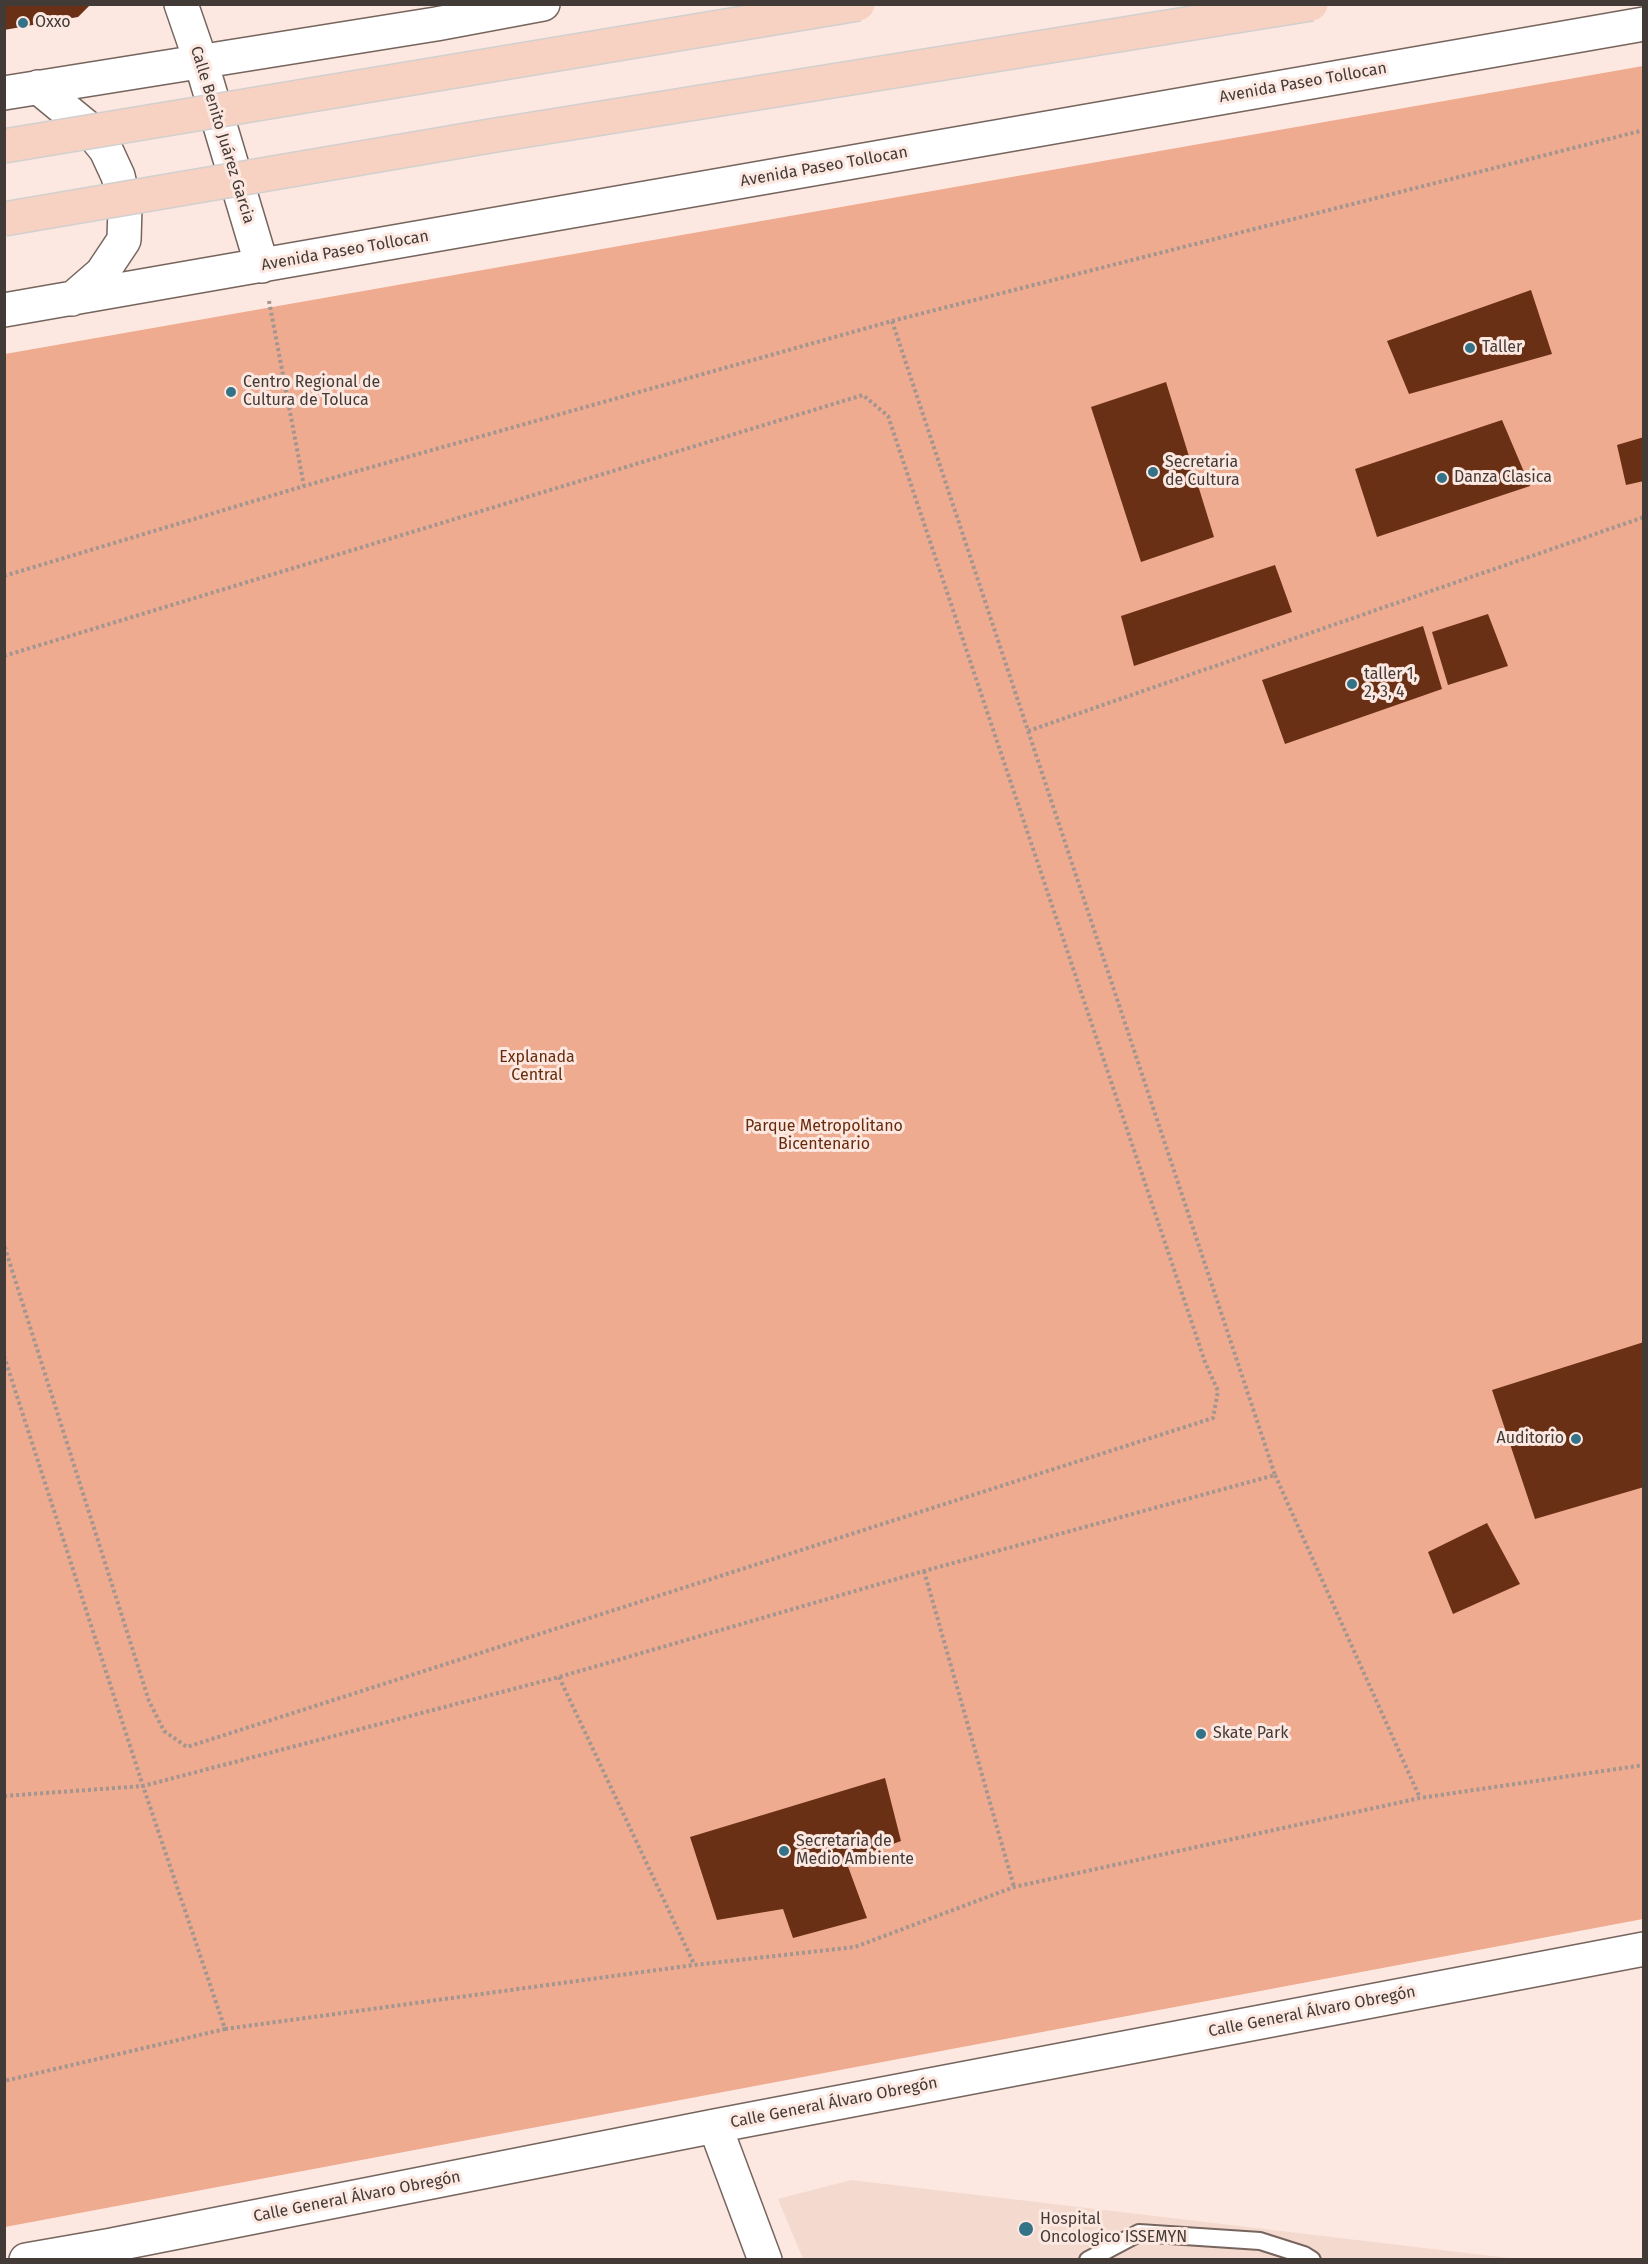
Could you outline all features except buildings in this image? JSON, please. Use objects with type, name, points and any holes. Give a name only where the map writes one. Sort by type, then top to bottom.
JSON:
[{"type":"highway","points":[[4,146],[858,4]]},
{"type":"highway","points":[[4,219],[502,134],[1311,4]]},
{"type":"main road","name":"Calle Benito Juárez Garcia","points":[[181,4],[201,62],[262,266]]},
{"type":"main road","points":[[4,93],[543,4]]},
{"type":"main road","name":"Avenida Paseo Tollocan","points":[[4,310],[1644,24]]},
{"type":"main road","points":[[38,87],[89,129],[106,150],[118,176],[125,206],[124,240],[102,273],[72,299]]},
{"type":"main road","name":"Calle General Álvaro Obregón","points":[[26,2259],[114,2252],[715,2126],[1644,1949]]},
{"type":"main road","points":[[715,2126],[765,2259]]},
{"type":"lane","points":[[1088,2259],[1139,2233],[1260,2241],[1312,2259]]},
{"type":"path","points":[[4,576],[304,486],[892,321],[1644,130]]},
{"type":"path","points":[[262,266],[304,486]]},
{"type":"path","points":[[892,321],[1275,1475],[1420,1798]]},
{"type":"path","points":[[4,656],[864,396],[888,416],[1198,1339],[1218,1391],[1214,1418],[187,1747],[164,1731],[149,1701],[4,1245]]},
{"type":"path","points":[[1028,731],[1644,517]]},
{"type":"path","points":[[4,1356],[143,1786],[225,2029]]},
{"type":"path","points":[[4,1796],[143,1786],[559,1677],[924,1571],[1275,1475]]},
{"type":"path","points":[[924,1571],[1014,1887]]},
{"type":"path","points":[[559,1677],[694,1965]]},
{"type":"path","points":[[4,2081],[225,2029],[694,1965],[855,1947],[1014,1887],[1420,1798],[1644,1766]]},
{"type":"shaded area","name":"Hospital Oncologico ISSEMYN","points":[[851,2180],[1517,2259],[803,2259],[778,2199]]},
{"type":"green space","name":"Parque Metropolitano Bicentenario","points":[[1643,66],[1643,1919],[5,2227],[5,354]]},
{"type":"place","name":"Oxxo","points":[[23,23]]},
{"type":"place","name":"Taller","points":[[1470,348]]},
{"type":"place","name":"Centro Regional de Cultura de Toluca","points":[[231,392]]},
{"type":"place","name":"Secretaria de Cultura","points":[[1153,472]]},
{"type":"place","name":"Danza Clasica","points":[[1442,478]]},
{"type":"place","name":"taller 1, 2, 3, 4","points":[[1352,684]]},
{"type":"place","name":"Auditorio","points":[[1576,1439]]},
{"type":"place","name":"Skate Park","points":[[1201,1734]]},
{"type":"place","name":"Secretaria de Medio Ambiente","points":[[784,1851]]},
{"type":"place","name":"Hospital Oncologico ISSEMYN","points":[[1026,2229]]},
{"type":"park label","name":"Explanada Central","points":[[537,1067]]}]
